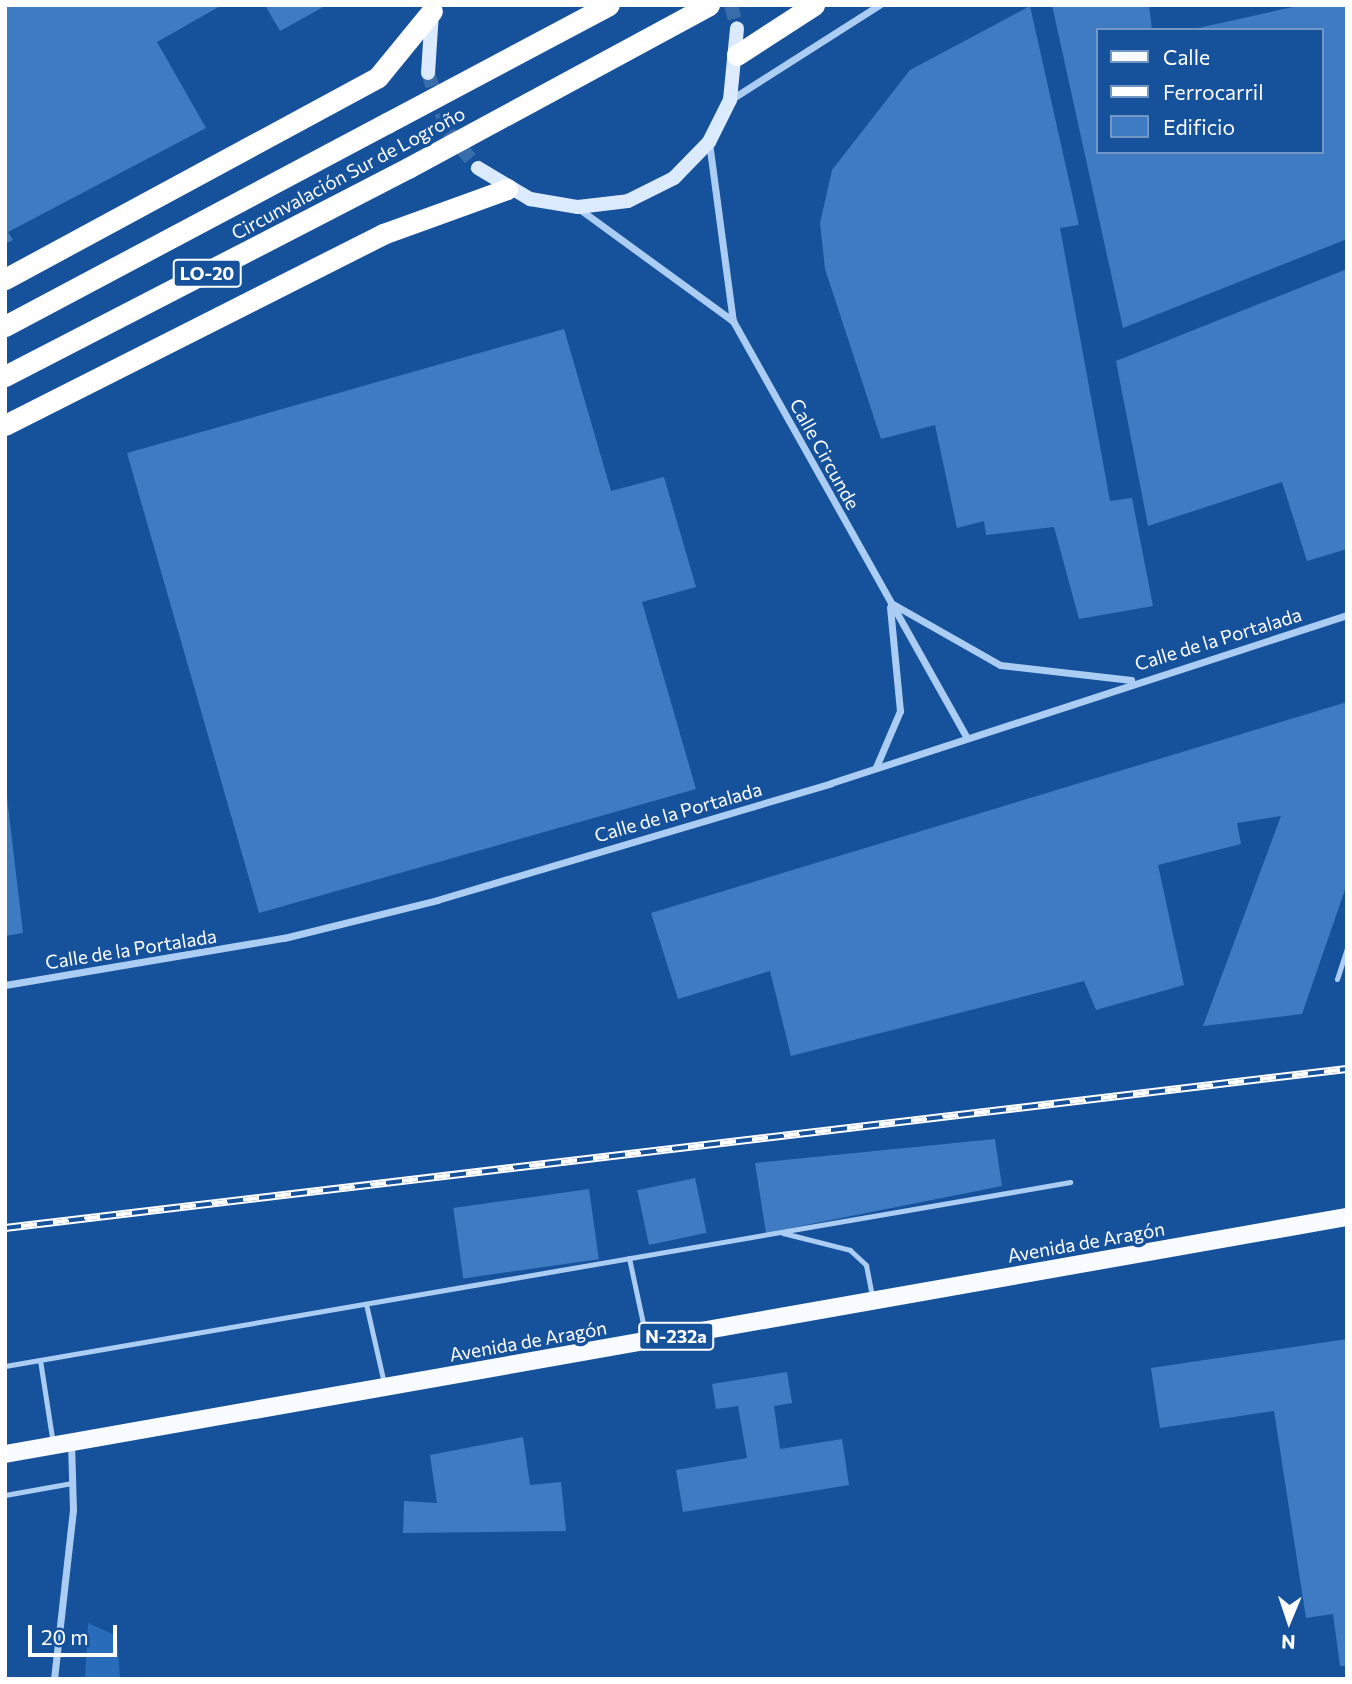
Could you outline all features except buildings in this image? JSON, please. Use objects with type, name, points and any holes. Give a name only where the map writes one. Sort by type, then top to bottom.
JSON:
[{"type":"highway","name":"Circunvalación Sur de Logroño","points":[[5,326],[609,5]]},
{"type":"highway","name":"Circunvalación Sur de Logroño","points":[[5,376],[408,168],[709,5]]},
{"type":"highway","points":[[737,55],[814,5]]},
{"type":"highway","points":[[5,279],[378,77],[433,8]]},
{"type":"highway","points":[[5,425],[383,234],[507,189]]},
{"type":"main road","points":[[428,73],[433,8]]},
{"type":"main road","points":[[478,168],[507,189],[578,207],[628,201],[674,178],[709,142],[730,100],[737,55],[737,28]]},
{"type":"main road","name":"Avenida de Aragón","points":[[5,1454],[1347,1217]]},
{"type":"street","points":[[730,100],[879,5]]},
{"type":"street","name":"Calle Circunde","points":[[709,142],[733,321],[965,735]]},
{"type":"street","name":"Calle Circunde","points":[[578,207],[733,321]]},
{"type":"street","points":[[890,603],[1000,665],[1137,680]]},
{"type":"street","name":"Calle Circunde","points":[[876,767],[900,711],[890,603]]},
{"type":"street","name":"Calle de la Portalada","points":[[5,985],[151,965],[310,932],[876,767],[965,735],[1347,615]]},
{"type":"street","points":[[54,1679],[72,1483],[62,1445]]},
{"type":"lane","points":[[1337,979],[1347,948]]},
{"type":"lane","points":[[5,1366],[1070,1182]]},
{"type":"lane","points":[[780,1232],[850,1251],[866,1265],[873,1301]]},
{"type":"lane","points":[[628,1258],[647,1342]]},
{"type":"lane","points":[[366,1304],[385,1388]]},
{"type":"lane","points":[[40,1360],[62,1445]]},
{"type":"lane","points":[[5,1495],[72,1483]]},
{"type":"shaded area","points":[[88,1623],[117,1636],[120,1679],[85,1679]]},
{"type":"tunnel","points":[[731,5],[737,28]]},
{"type":"tunnel","points":[[428,73],[448,132],[478,168]]},
{"type":"railway","points":[[5,1228],[1347,1069]]}]
